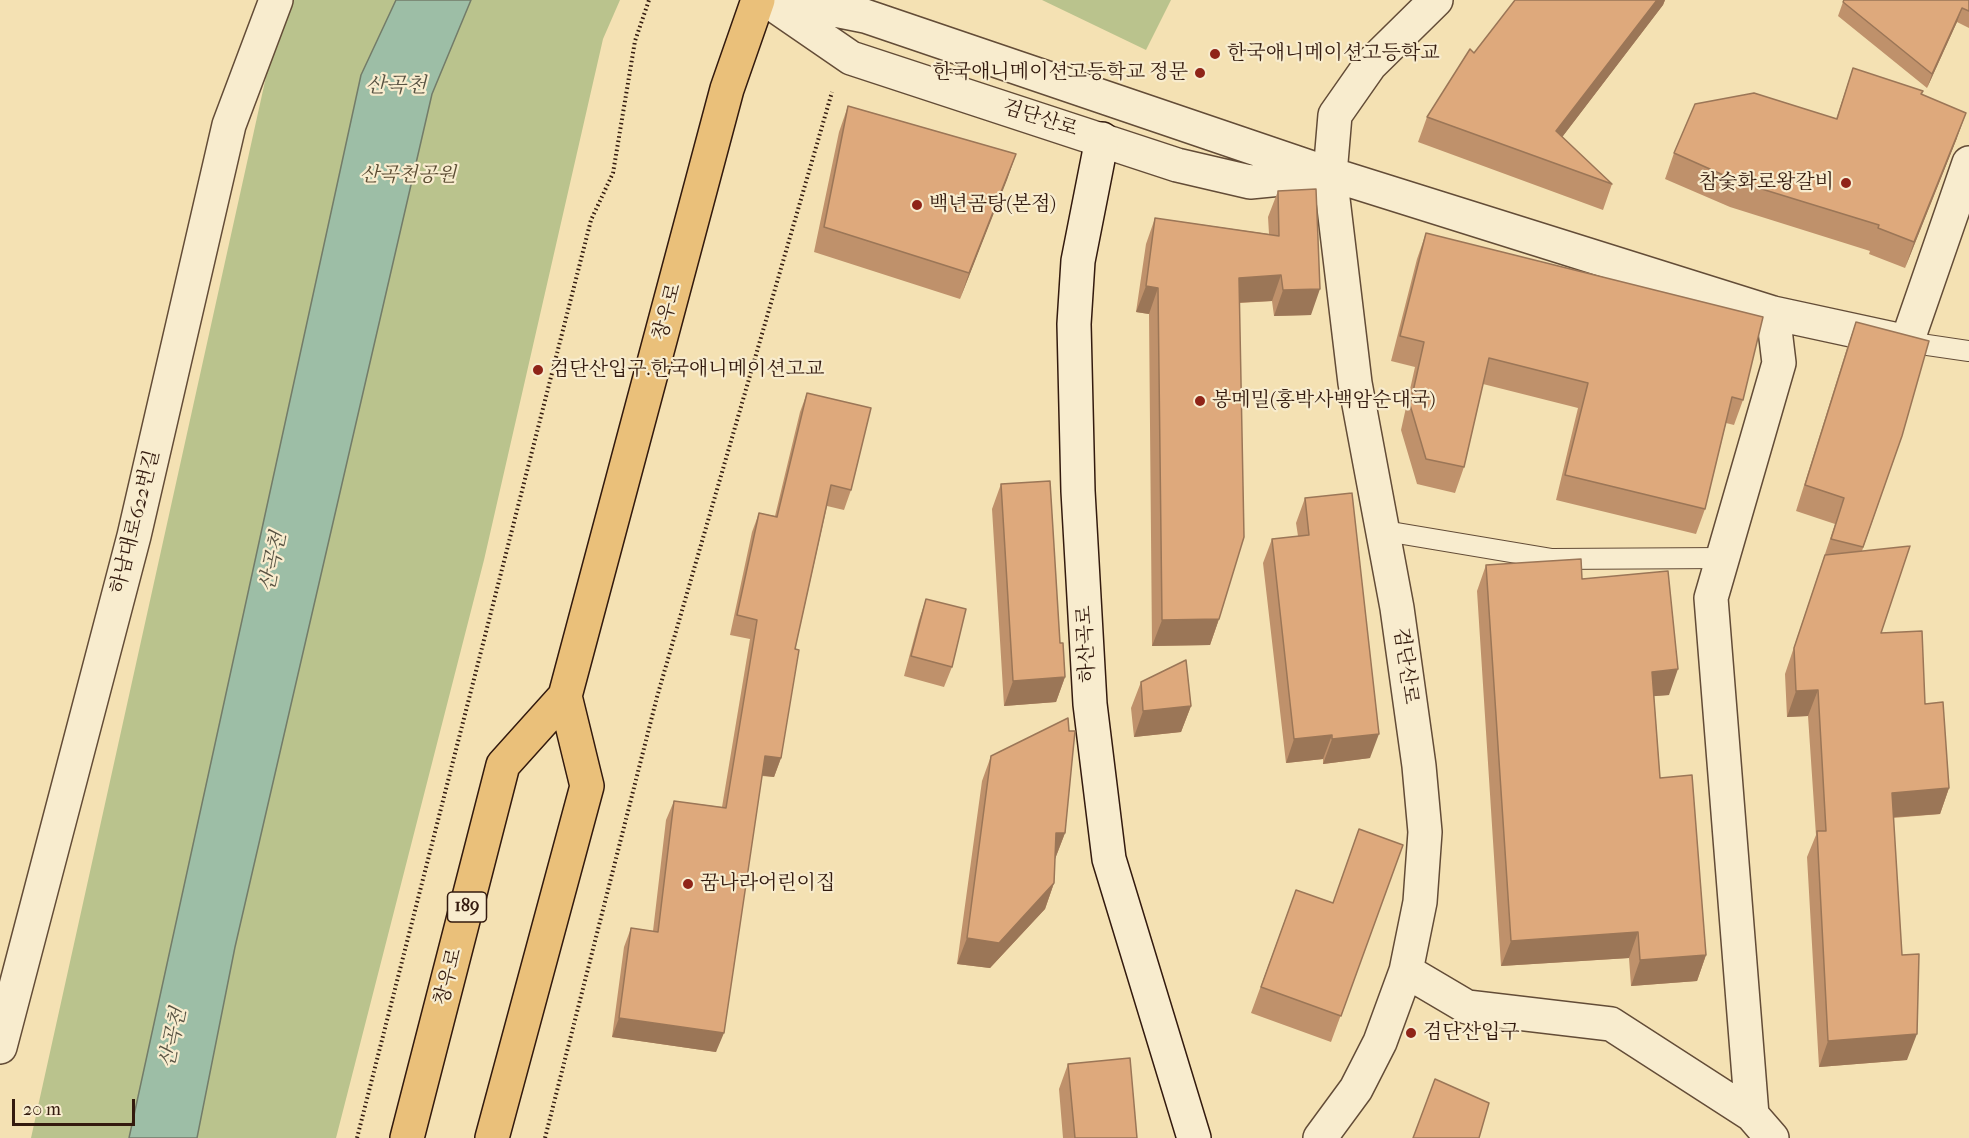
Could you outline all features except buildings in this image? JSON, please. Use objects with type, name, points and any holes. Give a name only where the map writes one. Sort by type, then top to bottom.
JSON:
[{"type":"main road","name":"창우로","points":[[407,1138],[503,765],[565,696],[727,89],[758,0]]},
{"type":"main road","name":"창우로","points":[[492,1138],[587,786],[565,696]]},
{"type":"street","name":"하남대로622번길","points":[[0,1047],[134,536],[229,125],[276,0]]},
{"type":"street","name":"검단산로","points":[[767,0],[851,58],[1178,165],[1250,182],[1330,174]]},
{"type":"street","name":"검단산로","points":[[785,0],[865,16],[1330,174]]},
{"type":"street","name":"검단산로","points":[[1320,1138],[1356,1089],[1380,1042],[1406,970],[1420,902],[1425,832],[1419,766],[1384,531],[1365,446],[1355,383],[1330,174],[1335,115],[1370,65],[1436,0]]},
{"type":"street","name":"하산곡로","points":[[1102,139],[1078,261],[1074,324],[1078,491],[1090,704],[1110,859],[1194,1138]]},
{"type":"street","points":[[1330,174],[1773,313],[1908,342],[1969,163]]},
{"type":"street","points":[[1762,1127],[1711,598],[1779,363],[1773,313]]},
{"type":"street","points":[[1406,970],[1467,1007],[1611,1024],[1762,1127]]},
{"type":"lane","points":[[1908,342],[1969,351]]},
{"type":"lane","points":[[1384,531],[1552,559],[1723,558]]},
{"type":"path","points":[[357,1138],[591,220],[613,173],[635,41],[649,0]]},
{"type":"path","points":[[545,1138],[657,698],[825,111],[846,54]]},
{"type":"green space","name":"산곡천공원","points":[[283,0],[620,0],[603,39],[484,560],[336,1138],[31,1138]]},
{"type":"green space","points":[[1042,0],[1171,0],[1146,50]]},
{"type":"water","name":"산곡천","points":[[396,0],[471,0],[432,94],[235,947],[197,1138],[129,1138],[361,75]]},
{"type":"place","name":"한국애니메이션고등학교","points":[[1215,54]]},
{"type":"place","name":"한국애니메이션고등학교 정문","points":[[1200,73]]},
{"type":"place","name":"참숯화로왕갈비","points":[[1846,183]]},
{"type":"place","name":"백년곰탕(본점)","points":[[917,205]]},
{"type":"place","name":"검단산입구.한국애니메이션고교","points":[[538,370]]},
{"type":"place","name":"봉메밀(홍박사백암순대국)","points":[[1200,401]]},
{"type":"place","name":"꿈나라어린이집","points":[[688,884]]},
{"type":"place","name":"검단산입구","points":[[1411,1033]]}]
